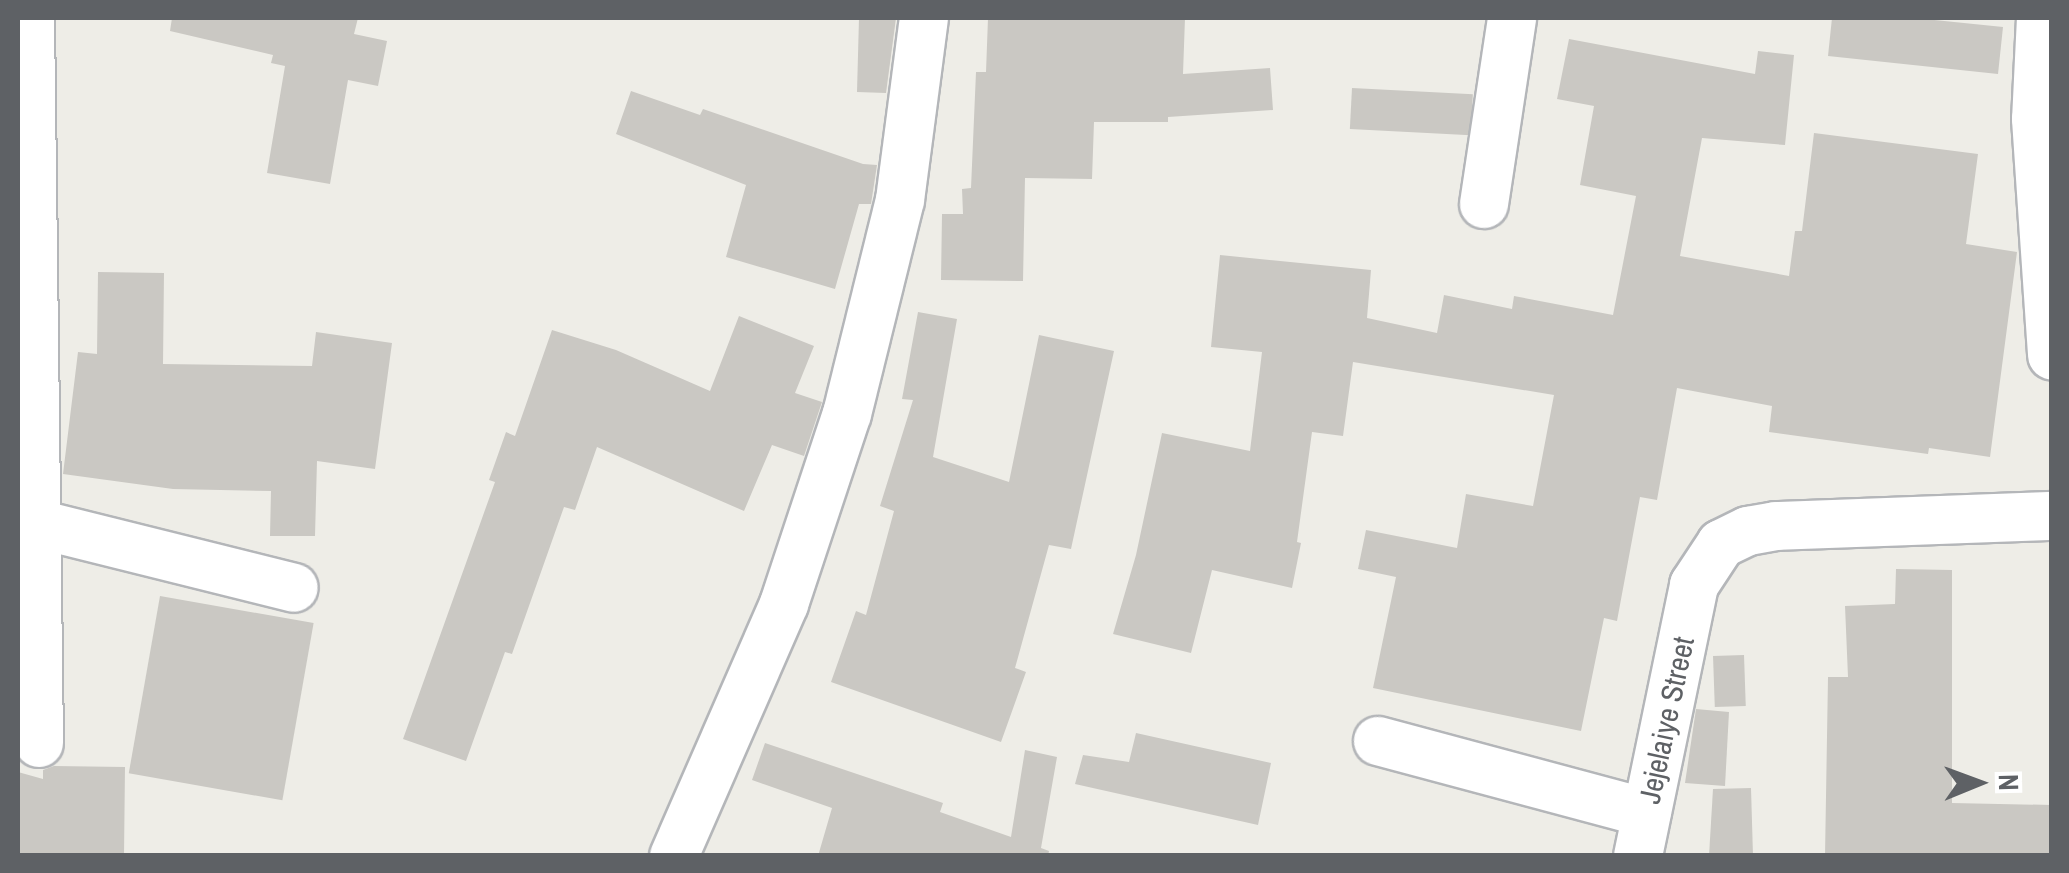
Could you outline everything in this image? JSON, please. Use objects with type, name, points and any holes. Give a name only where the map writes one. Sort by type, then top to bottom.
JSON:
[{"type":"street","points":[[30,18],[28,521],[39,743]]},
{"type":"street","points":[[674,856],[784,604],[847,414],[900,200],[924,18]]},
{"type":"street","points":[[1484,204],[1512,18]]},
{"type":"street","points":[[2041,18],[2036,120],[2052,355]]},
{"type":"street","name":"Jejelaiye Street","points":[[1642,834],[1694,586],[1721,544],[1748,531],[1776,526],[2052,516]]},
{"type":"street","points":[[28,521],[294,588]]},
{"type":"street","points":[[1378,741],[1642,834]]},
{"type":"building","points":[[172,18],[358,18],[354,34],[387,41],[378,86],[348,80],[330,184],[267,173],[285,66],[271,63],[273,55],[170,31]]},
{"type":"building","points":[[859,18],[896,18],[886,93],[857,92]]},
{"type":"building","points":[[988,18],[1185,18],[1183,74],[1270,68],[1273,110],[1168,117],[1168,122],[1094,122],[1092,179],[1025,178],[1023,281],[941,280],[942,214],[963,214],[962,189],[971,188],[976,72],[986,72]]},
{"type":"building","points":[[1832,18],[1915,18],[2003,27],[1998,74],[1828,56]]},
{"type":"building","points":[[1569,39],[1755,74],[1758,51],[1794,55],[1785,145],[1702,138],[1680,256],[1789,276],[1795,231],[1802,231],[1814,133],[1978,154],[1966,244],[2017,252],[1990,457],[1929,448],[1928,454],[1769,432],[1772,406],[1677,388],[1657,500],[1640,497],[1617,621],[1604,618],[1581,731],[1373,688],[1396,577],[1358,569],[1366,530],[1457,548],[1466,494],[1533,506],[1554,395],[1353,362],[1343,436],[1312,432],[1297,542],[1301,543],[1292,588],[1212,570],[1191,653],[1113,634],[1136,555],[1162,433],[1250,451],[1262,352],[1211,347],[1220,255],[1371,270],[1367,318],[1437,333],[1444,295],[1512,309],[1514,296],[1613,315],[1636,196],[1580,185],[1594,106],[1557,99]]},
{"type":"building","points":[[1352,88],[1473,94],[1471,135],[1350,129]]},
{"type":"building","points":[[631,91],[700,115],[703,109],[863,164],[877,165],[871,204],[859,204],[835,289],[726,257],[746,185],[616,134]]},
{"type":"building","points":[[98,272],[164,273],[163,364],[312,366],[316,332],[392,343],[375,469],[317,461],[315,536],[270,536],[271,491],[173,489],[63,474],[78,352],[97,354]]},
{"type":"building","points":[[918,312],[957,319],[933,457],[1009,482],[1039,335],[1114,351],[1071,549],[1049,545],[1015,668],[1026,672],[1001,742],[831,682],[856,611],[866,615],[894,511],[880,506],[913,400],[902,399]]},
{"type":"building","points":[[739,316],[814,346],[795,393],[822,402],[804,456],[772,445],[744,511],[597,447],[575,510],[564,507],[512,654],[505,652],[466,761],[403,739],[495,482],[489,480],[506,432],[515,436],[552,330],[616,350],[710,391]]},
{"type":"building","points":[[1896,569],[1952,570],[1952,803],[2052,805],[2052,856],[1825,856],[1828,677],[1848,677],[1845,606],[1895,604]]},
{"type":"building","points":[[160,596],[314,623],[282,800],[129,773]]},
{"type":"building","points":[[1744,655],[1746,706],[1715,707],[1713,656]]},
{"type":"building","points":[[1696,709],[1729,712],[1725,786],[1685,783]]},
{"type":"building","points":[[1136,733],[1271,763],[1258,825],[1075,784],[1083,755],[1129,762]]},
{"type":"building","points":[[765,743],[943,803],[940,812],[1011,837],[1025,750],[1057,757],[1041,848],[1049,851],[1048,856],[818,856],[832,808],[752,780]]},
{"type":"building","points":[[54,766],[125,767],[124,856],[18,856],[18,772],[43,779],[43,770]]},
{"type":"building","points":[[1751,788],[1753,856],[1709,856],[1713,789]]}]
